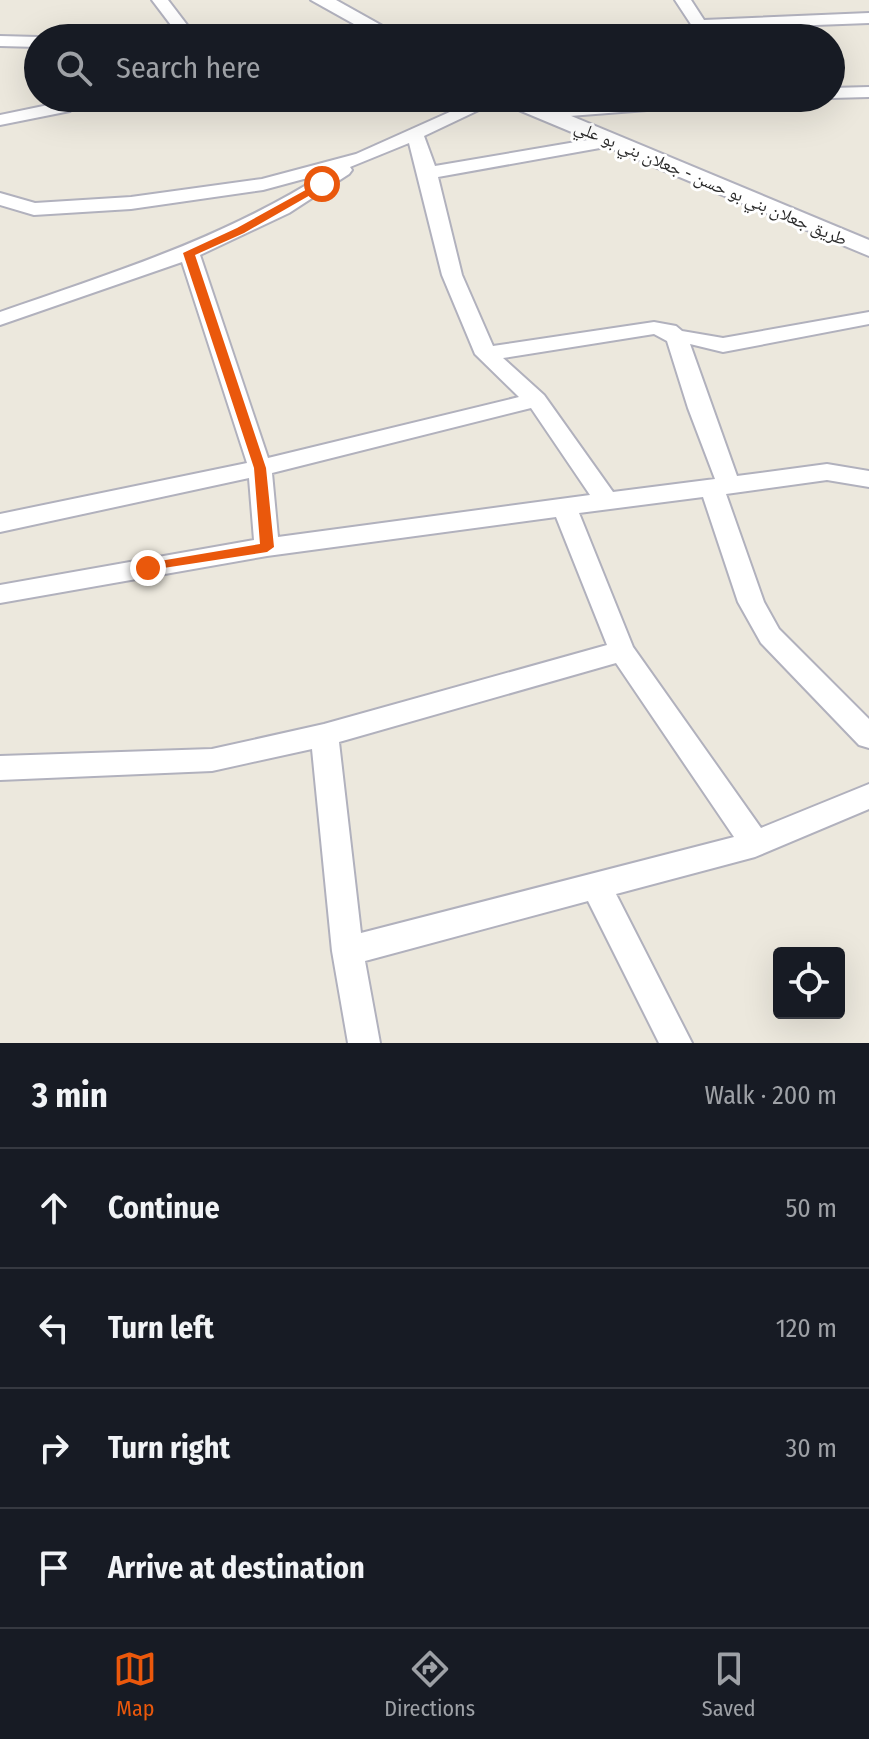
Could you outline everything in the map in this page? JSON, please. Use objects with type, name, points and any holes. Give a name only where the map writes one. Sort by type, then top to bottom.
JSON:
[{"type":"street","points":[[160,0],[178,24]]},
{"type":"street","points":[[321,0],[367,24]]},
{"type":"street","points":[[683,0],[699,24]]},
{"type":"street","points":[[799,0],[809,20]]},
{"type":"street","points":[[774,24],[869,18]]},
{"type":"street","points":[[0,41],[24,42]]},
{"type":"street","points":[[845,93],[869,92]]},
{"type":"street","points":[[0,120],[39,112]]},
{"type":"street","points":[[0,199],[34,209],[131,203],[263,184],[362,158],[465,112]]},
{"type":"street","points":[[544,113],[557,112]]},
{"type":"street","name":"طريق جعلان بني بو حسن - جعلان بني بو علي","points":[[544,113],[869,249]]},
{"type":"street","points":[[415,135],[428,173],[452,275],[486,354],[536,400],[607,502]]},
{"type":"street","points":[[428,173],[611,141]]},
{"type":"street","points":[[0,319],[189,253],[282,209],[362,158]]},
{"type":"street","points":[[189,253],[260,468],[267,547]]},
{"type":"street","points":[[677,338],[686,336],[703,344],[723,345],[869,318]]},
{"type":"street","points":[[486,354],[654,328],[669,331],[677,338],[751,602],[770,636],[869,737]]},
{"type":"street","points":[[0,523],[260,468],[536,400]]},
{"type":"street","points":[[0,594],[267,547],[720,486],[827,472],[869,479]]},
{"type":"street","points":[[565,508],[622,651],[755,844]]},
{"type":"street","points":[[0,768],[212,760],[324,735],[622,651]]},
{"type":"street","points":[[324,735],[348,951],[364,1043]]},
{"type":"street","points":[[348,951],[755,844],[869,796]]},
{"type":"street","points":[[596,886],[676,1043]]},
{"type":"route","points":[[148,568],[267,547],[260,468],[189,253],[282,209],[322,184]]}]
